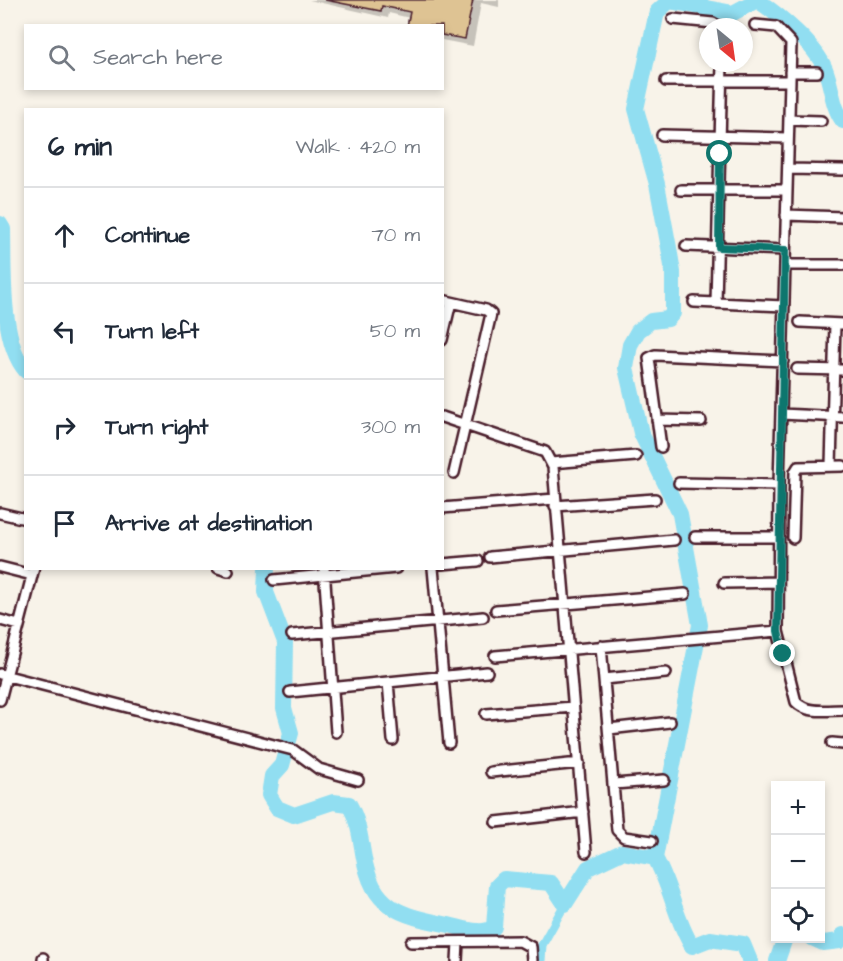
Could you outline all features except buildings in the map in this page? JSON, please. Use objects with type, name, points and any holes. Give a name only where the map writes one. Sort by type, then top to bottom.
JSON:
[{"type":"street","points":[[672,19],[699,22]]},
{"type":"street","points":[[755,25],[776,27],[787,36],[791,43],[779,485],[778,631],[796,702],[801,708],[843,710]]},
{"type":"street","points":[[716,303],[722,72]]},
{"type":"street","points":[[666,81],[722,81],[817,72]]},
{"type":"street","points":[[789,120],[821,121]]},
{"type":"street","points":[[662,135],[788,138]]},
{"type":"street","points":[[788,169],[843,170]]},
{"type":"street","points":[[681,190],[787,190]]},
{"type":"street","points":[[786,216],[843,217]]},
{"type":"street","points":[[686,246],[785,250]]},
{"type":"street","points":[[785,265],[843,265]]},
{"type":"street","points":[[444,324],[447,301],[486,310],[491,314],[454,474]]},
{"type":"street","points":[[694,302],[784,306]]},
{"type":"street","points":[[800,322],[839,324],[838,370],[831,416],[831,465]]},
{"type":"street","points":[[661,447],[649,358],[655,355],[783,361]]},
{"type":"street","points":[[797,369],[838,370]]},
{"type":"street","points":[[781,414],[843,417]]},
{"type":"street","points":[[444,418],[494,437],[545,452],[551,463],[586,852]]},
{"type":"street","points":[[657,420],[701,421]]},
{"type":"street","points":[[551,463],[636,456]]},
{"type":"street","points":[[793,538],[795,472],[798,467],[843,466]]},
{"type":"street","points":[[679,483],[779,485]]},
{"type":"street","points":[[444,508],[655,499]]},
{"type":"street","points":[[0,513],[24,519]]},
{"type":"street","points":[[695,537],[779,537]]},
{"type":"street","points":[[490,557],[674,540]]},
{"type":"street","points":[[444,564],[478,561]]},
{"type":"street","points":[[0,567],[33,572],[3,675],[0,700]]},
{"type":"street","points":[[274,580],[324,572],[360,570]]},
{"type":"street","points":[[433,570],[449,743]]},
{"type":"street","points":[[324,572],[336,732]]},
{"type":"street","points":[[724,583],[778,582]]},
{"type":"street","points":[[496,610],[685,594]]},
{"type":"street","points":[[292,634],[483,617]]},
{"type":"street","points":[[0,620],[19,625]]},
{"type":"street","points":[[495,656],[778,631]]},
{"type":"street","points":[[601,646],[618,833],[624,837],[652,841]]},
{"type":"street","points":[[290,692],[487,672]]},
{"type":"street","points":[[604,679],[666,673]]},
{"type":"street","points":[[3,675],[293,750],[319,769],[358,780]]},
{"type":"street","points":[[387,682],[393,740]]},
{"type":"street","points":[[486,714],[573,707]]},
{"type":"street","points":[[609,729],[670,722]]},
{"type":"street","points":[[832,743],[843,744]]},
{"type":"street","points":[[491,772],[579,763]]},
{"type":"street","points":[[614,784],[664,780]]},
{"type":"street","points":[[496,822],[583,812]]},
{"type":"street","points":[[411,942],[520,940],[531,947],[532,961]]},
{"type":"street","points":[[457,961],[458,942]]},
{"type":"waterway","points":[[750,961],[743,944],[710,939],[692,946],[681,925],[655,858],[700,625],[680,514],[641,433],[626,368],[630,345],[638,331],[651,321],[668,319],[673,313],[673,272],[669,248],[657,184],[636,109],[657,12],[669,1],[733,13],[757,0],[786,22],[805,40],[820,59],[843,121]]},
{"type":"waterway","points":[[0,224],[3,229],[5,304],[8,324],[12,342],[24,368]]},
{"type":"waterway","points":[[267,570],[266,592],[285,642],[284,708],[291,733],[282,765],[272,776],[269,795],[277,808],[294,815],[333,802],[349,804],[357,822],[367,872],[381,898],[391,906],[402,913],[416,917],[484,931],[494,927],[497,886],[504,879],[551,883],[565,904],[588,868],[622,852],[655,858]]},
{"type":"waterway","points":[[541,961],[542,945],[565,904]]},
{"type":"waterway","points":[[825,943],[840,941],[843,935]]},
{"type":"waterway","points":[[777,961],[783,943]]},
{"type":"route","points":[[720,154],[719,247],[785,250],[778,631],[783,654]]}]
